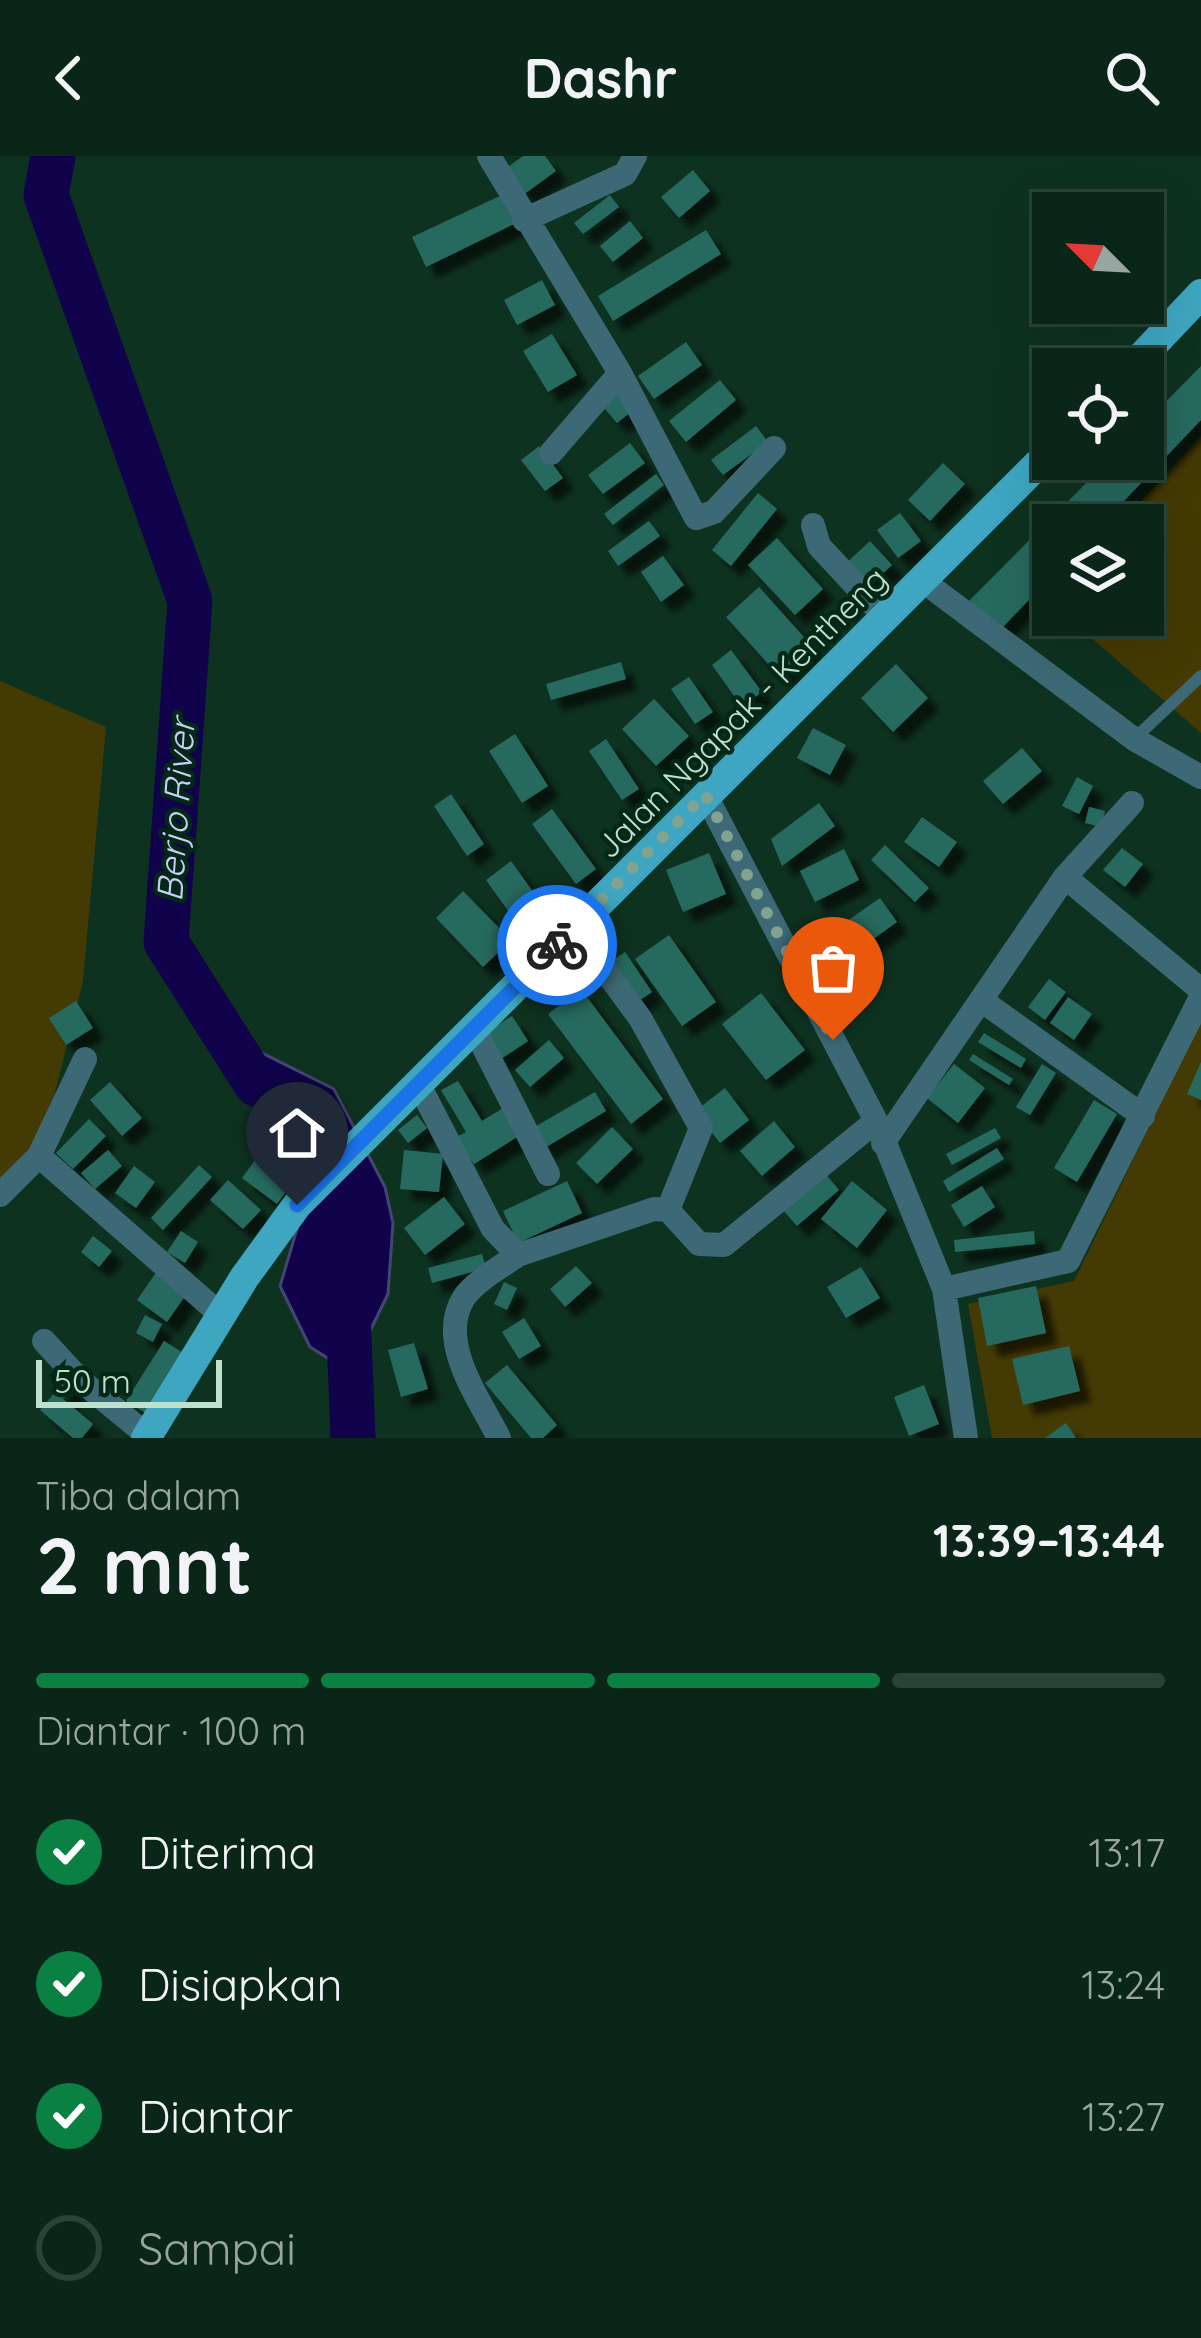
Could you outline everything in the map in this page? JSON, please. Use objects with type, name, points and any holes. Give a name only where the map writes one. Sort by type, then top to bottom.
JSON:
[{"type":"main road","points":[[1150,348],[1201,294]]},
{"type":"main road","name":"Jalan Ngapak - Kentheng","points":[[147,1437],[221,1315],[297,1205],[1032,470]]},
{"type":"street","points":[[489,156],[620,373],[696,518],[715,512],[774,448]]},
{"type":"street","points":[[524,220],[625,174],[635,156]]},
{"type":"street","points":[[551,453],[620,373]]},
{"type":"street","points":[[813,525],[819,546],[886,617]]},
{"type":"street","points":[[923,581],[1134,739],[1201,777]]},
{"type":"street","points":[[705,794],[879,1132],[944,1289],[966,1438]]},
{"type":"street","points":[[499,1438],[456,1350],[456,1313],[467,1292],[518,1255],[654,1208],[668,1210],[699,1244],[724,1245],[879,1132],[981,1000],[1065,878],[1132,803]]},
{"type":"street","points":[[944,1289],[1069,1261],[1201,994],[1065,878]]},
{"type":"street","points":[[574,928],[640,1018],[703,1133],[668,1210]]},
{"type":"street","points":[[981,1000],[1143,1116]]},
{"type":"street","points":[[474,1028],[548,1174]]},
{"type":"street","points":[[0,1195],[39,1156],[86,1059]]},
{"type":"street","points":[[418,1083],[494,1229],[518,1255]]},
{"type":"street","points":[[39,1156],[221,1315]]},
{"type":"street","points":[[44,1341],[79,1379],[147,1437]]},
{"type":"lane","points":[[1134,739],[1201,676]]},
{"type":"shaded area","points":[[1201,436],[1201,733],[1089,636],[1164,636],[1164,504],[1138,504]]},
{"type":"shaded area","points":[[0,681],[106,727],[83,981],[39,1156],[0,1195]]},
{"type":"shaded area","points":[[1201,1020],[1201,1438],[992,1438],[968,1304],[1074,1281]]},
{"type":"shaded area","points":[[224,1034],[334,1089],[385,1187],[393,1223],[388,1294],[350,1372],[310,1347],[280,1286],[297,1229],[302,1181],[265,1128]]},
{"type":"building","points":[[523,156],[545,156],[556,171],[523,195],[505,169]]},
{"type":"building","points":[[693,170],[710,191],[679,218],[661,197]]},
{"type":"building","points":[[502,195],[516,223],[426,267],[412,237]]},
{"type":"building","points":[[610,195],[619,207],[583,234],[574,223]]},
{"type":"building","points":[[630,221],[643,238],[613,262],[600,246]]},
{"type":"building","points":[[706,230],[721,254],[613,321],[598,296]]},
{"type":"building","points":[[542,280],[555,305],[517,325],[504,300]]},
{"type":"building","points":[[552,334],[577,375],[548,392],[523,351]]},
{"type":"building","points":[[686,342],[702,365],[654,399],[638,376]]},
{"type":"building","points":[[1201,366],[1201,420],[1164,459],[1164,404]]},
{"type":"building","points":[[720,380],[736,400],[686,442],[669,421]]},
{"type":"building","points":[[615,389],[632,411],[617,423],[599,402]]},
{"type":"building","points":[[756,426],[768,442],[723,475],[711,460]]},
{"type":"building","points":[[630,443],[645,463],[603,494],[588,475]]},
{"type":"building","points":[[539,446],[563,478],[545,491],[521,460]]},
{"type":"building","points":[[943,463],[965,484],[930,521],[908,500]]},
{"type":"building","points":[[656,474],[664,485],[613,525],[604,514]]},
{"type":"building","points":[[1089,480],[1144,480],[1121,504],[1065,504]]},
{"type":"building","points":[[758,493],[777,509],[731,566],[712,550]]},
{"type":"building","points":[[900,513],[921,541],[898,558],[877,530]]},
{"type":"building","points":[[649,521],[660,536],[618,566],[608,551]]},
{"type":"building","points":[[777,538],[823,589],[795,615],[748,565]]},
{"type":"building","points":[[1032,538],[1032,597],[1001,629],[969,601]]},
{"type":"building","points":[[870,541],[892,565],[864,591],[842,567]]},
{"type":"building","points":[[663,556],[684,585],[661,602],[641,572]]},
{"type":"building","points":[[759,587],[812,646],[779,676],[726,617]]},
{"type":"building","points":[[731,650],[762,692],[742,707],[712,665]]},
{"type":"building","points":[[621,662],[626,679],[551,700],[546,684]]},
{"type":"building","points":[[896,664],[928,698],[893,732],[861,698]]},
{"type":"building","points":[[689,677],[713,712],[695,724],[671,689]]},
{"type":"building","points":[[654,699],[689,736],[656,766],[622,729]]},
{"type":"building","points":[[813,728],[846,745],[830,775],[797,758]]},
{"type":"building","points":[[515,734],[548,786],[522,803],[489,751]]},
{"type":"building","points":[[606,739],[639,789],[622,800],[589,751]]},
{"type":"building","points":[[1022,748],[1042,771],[1003,804],[983,781]]},
{"type":"building","points":[[1077,777],[1093,786],[1079,814],[1062,806]]},
{"type":"building","points":[[451,794],[484,844],[467,856],[434,806]]},
{"type":"building","points":[[819,803],[835,826],[782,866],[771,839]]},
{"type":"building","points":[[1089,807],[1105,811],[1101,827],[1085,823]]},
{"type":"building","points":[[552,809],[596,869],[576,884],[532,824]]},
{"type":"building","points":[[922,817],[957,842],[939,867],[904,842]]},
{"type":"building","points":[[885,845],[929,888],[915,902],[871,860]]},
{"type":"building","points":[[1122,848],[1143,864],[1125,887],[1103,870]]},
{"type":"building","points":[[844,849],[859,880],[815,902],[800,871]]},
{"type":"building","points":[[709,853],[726,894],[683,912],[666,870]]},
{"type":"building","points":[[511,861],[541,903],[516,922],[486,880]]},
{"type":"building","points":[[463,891],[511,940],[483,967],[436,918]]},
{"type":"building","points":[[880,898],[897,922],[865,945],[847,921]]},
{"type":"building","points":[[669,935],[716,1002],[682,1026],[635,959]]},
{"type":"building","points":[[625,952],[652,992],[634,1004],[606,965]]},
{"type":"building","points":[[1049,979],[1066,992],[1045,1020],[1028,1007]]},
{"type":"building","points":[[581,989],[663,1099],[631,1124],[548,1014]]},
{"type":"building","points":[[761,993],[805,1050],[766,1080],[722,1024]]},
{"type":"building","points":[[1068,997],[1092,1014],[1074,1040],[1050,1023]]},
{"type":"building","points":[[76,1001],[93,1028],[66,1045],[49,1018]]},
{"type":"building","points":[[512,1016],[528,1041],[498,1061],[482,1035]]},
{"type":"building","points":[[984,1033],[1026,1059],[1021,1068],[978,1042]]},
{"type":"building","points":[[549,1040],[564,1058],[530,1087],[515,1070]]},
{"type":"building","points":[[973,1054],[1013,1079],[1009,1085],[969,1060]]},
{"type":"building","points":[[1201,1062],[1201,1100],[1187,1094]]},
{"type":"building","points":[[954,1064],[985,1088],[958,1123],[927,1098]]},
{"type":"building","points":[[1042,1064],[1056,1073],[1030,1115],[1016,1107]]},
{"type":"building","points":[[458,1081],[482,1121],[508,1105],[525,1132],[474,1164],[456,1137],[466,1132],[441,1090]]},
{"type":"building","points":[[110,1082],[142,1118],[122,1136],[90,1100]]},
{"type":"building","points":[[725,1088],[749,1120],[720,1143],[695,1111]]},
{"type":"building","points":[[595,1092],[606,1111],[543,1149],[531,1129]]},
{"type":"building","points":[[1094,1100],[1117,1114],[1077,1182],[1054,1168]]},
{"type":"building","points":[[417,1115],[427,1128],[408,1143],[398,1130]]},
{"type":"building","points":[[89,1119],[106,1136],[73,1169],[56,1153]]},
{"type":"building","points":[[774,1121],[795,1147],[762,1176],[740,1151]]},
{"type":"building","points":[[612,1127],[633,1149],[597,1184],[576,1163]]},
{"type":"building","points":[[995,1128],[1001,1138],[952,1165],[946,1154]]},
{"type":"building","points":[[997,1148],[1004,1159],[949,1192],[943,1181]]},
{"type":"building","points":[[108,1150],[122,1166],[95,1189],[81,1173]]},
{"type":"building","points":[[404,1150],[443,1154],[439,1192],[400,1189]]},
{"type":"building","points":[[261,1152],[296,1178],[277,1204],[242,1178]]},
{"type":"building","points":[[199,1165],[212,1177],[163,1230],[151,1218]]},
{"type":"building","points":[[134,1166],[155,1182],[136,1208],[115,1193]]},
{"type":"building","points":[[824,1172],[839,1190],[797,1226],[782,1209]]},
{"type":"building","points":[[228,1180],[261,1210],[243,1229],[210,1200]]},
{"type":"building","points":[[567,1181],[582,1213],[518,1243],[503,1211]]},
{"type":"building","points":[[852,1181],[887,1210],[857,1248],[821,1219]]},
{"type":"building","points":[[982,1186],[995,1207],[964,1227],[951,1205]]},
{"type":"building","points":[[444,1197],[465,1224],[425,1255],[404,1228]]},
{"type":"building","points":[[181,1231],[198,1242],[185,1263],[167,1252]]},
{"type":"building","points":[[1034,1231],[1035,1244],[955,1252],[954,1240]]},
{"type":"building","points":[[93,1236],[112,1251],[99,1267],[81,1252]]},
{"type":"building","points":[[482,1254],[486,1268],[432,1283],[428,1268]]},
{"type":"building","points":[[576,1266],[592,1283],[565,1307],[550,1289]]},
{"type":"building","points":[[160,1267],[190,1289],[167,1322],[137,1300]]},
{"type":"building","points":[[861,1267],[880,1298],[846,1318],[827,1287]]},
{"type":"building","points":[[504,1282],[517,1288],[507,1310],[494,1304]]},
{"type":"building","points":[[1036,1286],[1046,1333],[987,1346],[978,1298]]},
{"type":"building","points":[[145,1315],[162,1324],[153,1342],[136,1333]]},
{"type":"building","points":[[524,1318],[541,1346],[519,1359],[502,1332]]},
{"type":"building","points":[[164,1341],[185,1354],[147,1414],[126,1401]]},
{"type":"building","points":[[414,1343],[428,1389],[401,1397],[388,1350]]},
{"type":"building","points":[[1069,1346],[1080,1391],[1023,1405],[1012,1359]]},
{"type":"building","points":[[507,1365],[557,1425],[543,1438],[531,1438],[485,1383]]},
{"type":"building","points":[[67,1378],[76,1385],[63,1399],[93,1424],[82,1438],[73,1438],[40,1410]]},
{"type":"building","points":[[924,1385],[939,1424],[909,1436],[894,1397]]},
{"type":"building","points":[[1066,1423],[1076,1438],[1045,1438]]},
{"type":"waterway","name":"Berjo River","points":[[53,156],[46,195],[190,601],[166,942],[256,1084]]},
{"type":"waterway","name":"Berjo River","points":[[348,1310],[353,1438]]},
{"type":"way so far","points":[[557,945],[705,794],[833,1040]]},
{"type":"route","points":[[297,1205],[557,945]]}]
